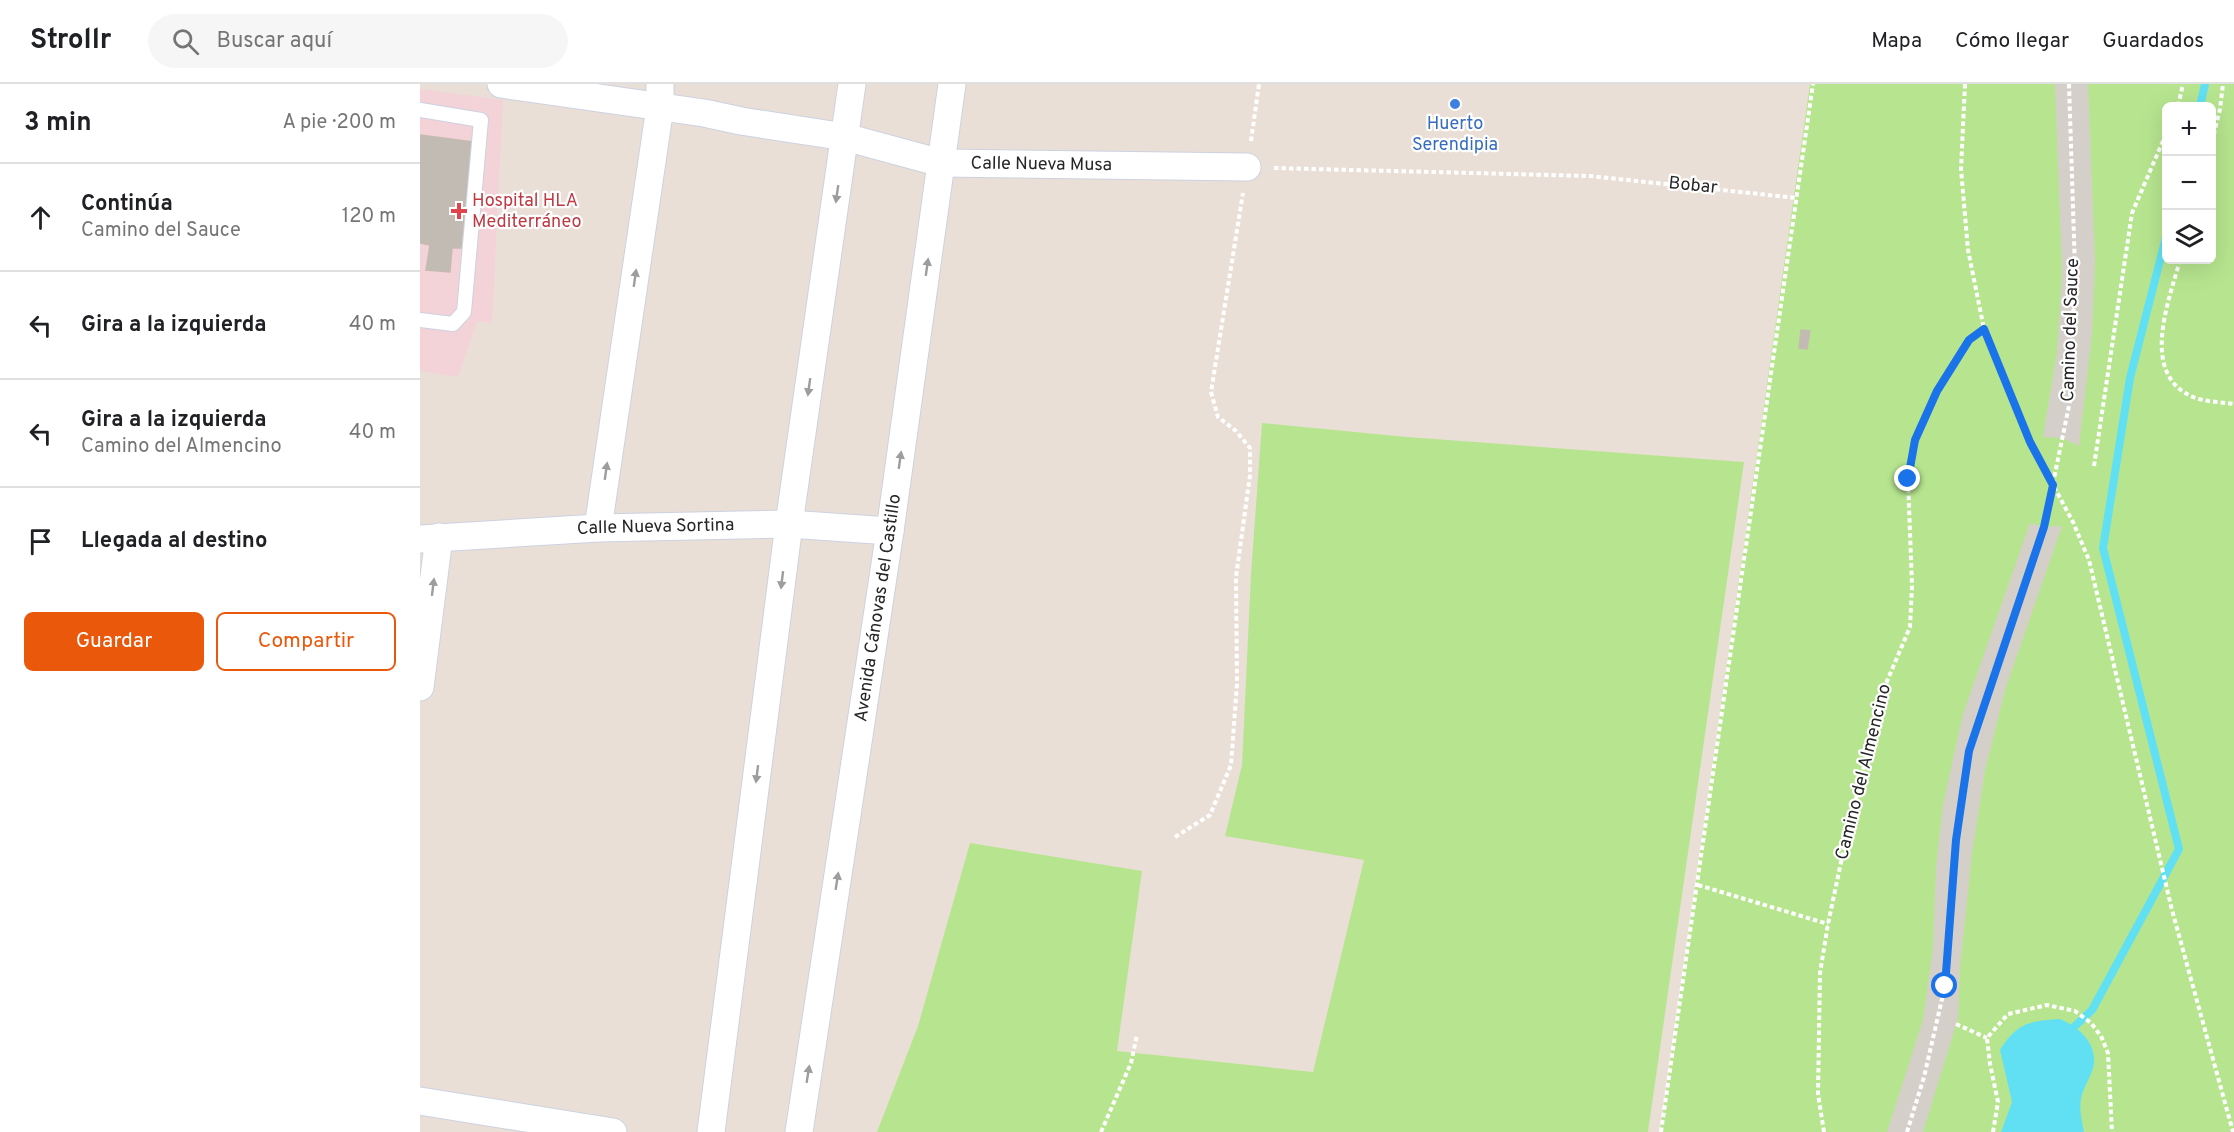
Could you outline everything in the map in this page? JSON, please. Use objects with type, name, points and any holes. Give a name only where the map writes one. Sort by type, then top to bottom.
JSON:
[{"type":"street","name":"Calle Nueva Musa","points":[[501,84],[660,95],[845,136],[941,163],[1247,167]]},
{"type":"street","points":[[711,1132],[789,524],[852,84]]},
{"type":"street","name":"Avenida Cánovas del Castillo","points":[[799,1132],[890,531],[952,84]]},
{"type":"street","points":[[598,528],[660,95]]},
{"type":"street","name":"Calle Nueva Sortina","points":[[430,538],[598,528],[789,524],[890,531]]},
{"type":"street","points":[[420,687],[430,538]]},
{"type":"street","points":[[420,1101],[614,1132]]},
{"type":"lane","points":[[420,110],[481,120],[464,312],[453,324],[420,320]]},
{"type":"path","points":[[1175,837],[1210,814],[1231,765],[1237,684],[1236,577],[1250,475],[1250,448],[1236,431],[1218,417],[1211,392],[1259,84]]},
{"type":"path","points":[[1661,1132],[1813,84]]},
{"type":"path","points":[[1965,84],[1961,169],[1968,250],[1984,329],[2030,442],[2073,522],[2089,560],[2168,893],[2234,1132]]},
{"type":"path","name":"Camino del Sauce","points":[[1907,1132],[1924,1077],[1945,986],[1956,840],[1969,751],[2044,527],[2070,401],[2075,269],[2069,84]]},
{"type":"path","points":[[2179,102],[2183,84]]},
{"type":"path","points":[[2216,123],[2223,84]]},
{"type":"path","points":[[2094,466],[2132,213],[2162,143]]},
{"type":"path","name":"Bobar","points":[[1247,167],[1590,176],[1797,198]]},
{"type":"path","points":[[2179,264],[2161,333],[2161,351],[2167,373],[2181,391],[2196,398],[2234,404]]},
{"type":"path","name":"Camino del Almencino","points":[[1824,1132],[1818,1094],[1820,972],[1827,924],[1882,693],[1910,627],[1912,586],[1908,479],[1915,440],[1937,391],[1969,340],[1984,329]]},
{"type":"path","points":[[1698,885],[1827,924]]},
{"type":"path","points":[[1993,1132],[1998,1102],[1987,1038],[2008,1014],[2047,1005],[2075,1011],[2091,1023],[2101,1036],[2108,1053],[2112,1132]]},
{"type":"path","points":[[1956,1024],[1987,1038]]},
{"type":"path","points":[[1101,1132],[1131,1063],[1137,1035]]},
{"type":"shaded area","points":[[2055,84],[2088,84],[2095,262],[2092,333],[2079,446],[2062,438],[2043,437],[2057,352],[2062,272]]},
{"type":"shaded area","name":"Hospital HLA Mediterráneo","points":[[420,89],[503,100],[492,323],[477,321],[458,377],[420,371]]},
{"type":"shaded area","points":[[2030,523],[2044,527],[2062,526],[2005,690],[1985,770],[1972,853],[1960,968],[1958,1018],[1923,1132],[1887,1132],[1923,1020],[1933,948],[1936,867],[1943,805],[1963,714]]},
{"type":"green space","points":[[1810,84],[2234,84],[2234,1132],[1660,1132]]},
{"type":"green space","points":[[1262,423],[1407,437],[1744,462],[1648,1132],[877,1132],[918,1026],[970,843],[1142,871],[1117,1051],[1313,1072],[1364,860],[1225,836],[1242,765],[1251,574]]},
{"type":"water","points":[[2060,1019],[2073,1026],[2084,1036],[2094,1056],[2093,1068],[2081,1099],[2084,1132],[2001,1132],[2012,1102],[2000,1050],[2012,1034],[2025,1025]]},
{"type":"building","name":"Hospital HLA Mediterráneo","points":[[420,135],[473,142],[461,248],[452,248],[450,272],[426,270],[430,245],[420,243]]},
{"type":"building","points":[[1801,330],[1810,331],[1807,349],[1799,348]]},
{"type":"waterway","points":[[2201,102],[2205,84]]},
{"type":"waterway","points":[[2075,1026],[2092,1010],[2179,849],[2103,548],[2130,378],[2162,253]]},
{"type":"place","name":"Huerto Serendipia","points":[[1455,104]]},
{"type":"place","name":"Hospital HLA Mediterráneo","points":[[459,211]]},
{"type":"route","points":[[1908,479],[1915,440],[1937,391],[1969,340],[1984,329],[2030,442],[2053,485],[2044,527],[1969,751],[1956,840],[1945,986]]}]
